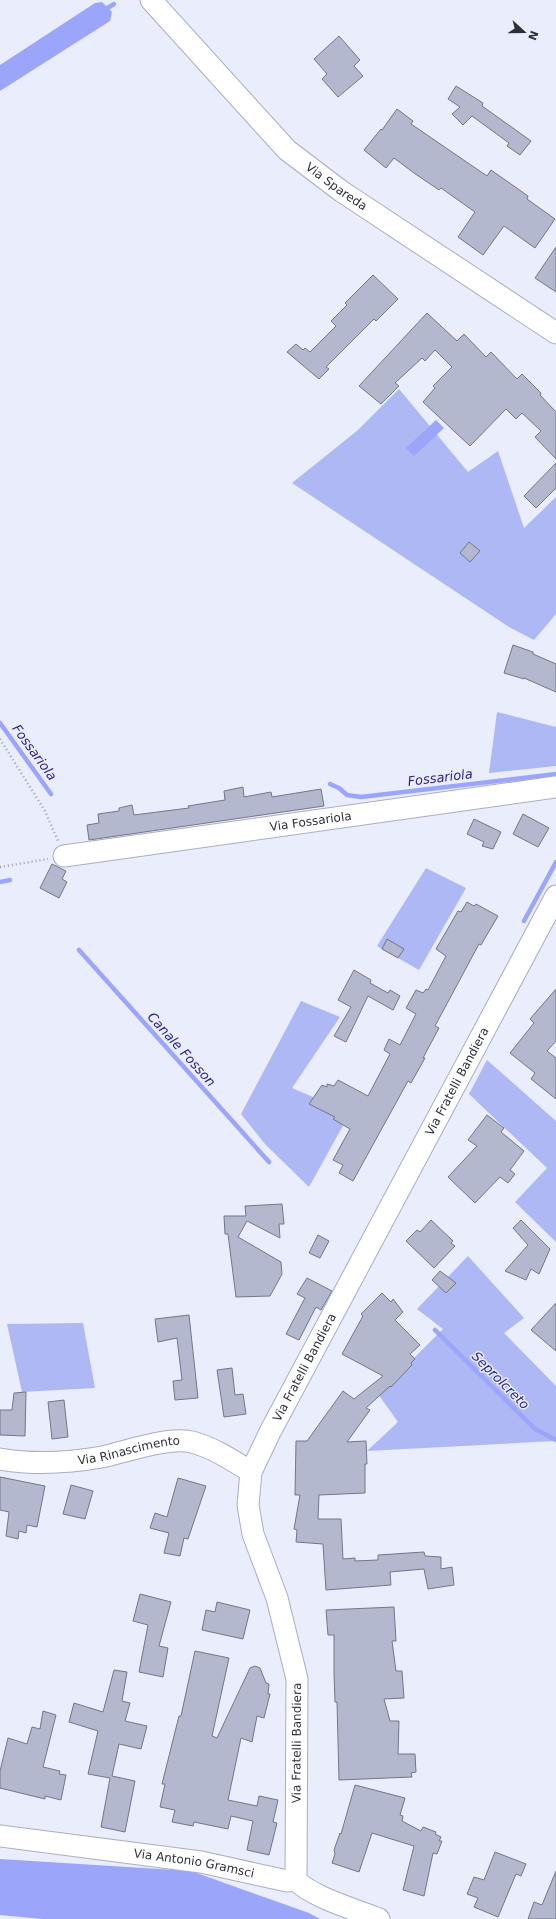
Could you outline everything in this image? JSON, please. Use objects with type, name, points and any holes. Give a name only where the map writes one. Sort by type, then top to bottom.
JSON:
[{"type":"street","name":"Via Spareda","points":[[152,0],[287,150],[341,191],[556,333]]},
{"type":"street","name":"Via Fossariola","points":[[64,856],[556,787]]},
{"type":"street","name":"Via Fratelli Bandiera","points":[[296,1880],[297,1679],[277,1598],[253,1534],[248,1505],[251,1472],[270,1432],[556,896]]},
{"type":"street","name":"Via Rinascimento","points":[[0,1459],[25,1463],[66,1463],[158,1444],[190,1441],[221,1453],[251,1472]]},
{"type":"street","name":"Via Antonio Gramsci","points":[[0,1836],[201,1862],[287,1881],[296,1880]]},
{"type":"street","points":[[296,1880],[302,1887],[379,1919]]},
{"type":"path","points":[[0,739],[45,811],[64,856],[0,866]]},
{"type":"shaded area","points":[[102,2],[112,12],[110,21],[0,91],[0,65],[95,3]]},
{"type":"shaded area","points":[[399,389],[468,472],[498,451],[524,528],[556,497],[556,614],[534,640],[509,627],[292,483],[358,430]]},
{"type":"shaded area","points":[[436,420],[444,428],[414,456],[406,448]]},
{"type":"shaded area","points":[[497,712],[556,727],[556,766],[489,773]]},
{"type":"shaded area","points":[[426,868],[466,888],[419,970],[377,946]]},
{"type":"shaded area","points":[[301,1001],[340,1017],[292,1088],[350,1113],[309,1187],[265,1144],[241,1114]]},
{"type":"shaded area","points":[[487,1060],[556,1121],[556,1242],[515,1202],[547,1168],[469,1094]]},
{"type":"shaded area","points":[[468,1256],[524,1318],[504,1333],[556,1386],[556,1441],[367,1451],[398,1422],[378,1394],[443,1329],[417,1309]]},
{"type":"shaded area","points":[[83,1323],[95,1388],[22,1392],[7,1324]]},
{"type":"shaded area","points":[[0,1859],[191,1871],[309,1913],[320,1919],[42,1919],[0,1915]]},
{"type":"building","points":[[339,36],[360,60],[354,66],[363,76],[338,97],[322,79],[327,74],[314,59]]},
{"type":"building","points":[[456,86],[483,103],[482,106],[531,141],[520,155],[507,146],[509,143],[472,116],[463,125],[452,114],[460,107],[448,99]]},
{"type":"building","points":[[397,109],[413,121],[411,124],[487,176],[491,170],[528,196],[527,199],[555,219],[535,248],[504,226],[483,255],[458,237],[475,212],[441,188],[439,190],[394,158],[386,168],[364,150],[381,129],[382,130]]},
{"type":"building","points":[[556,247],[556,292],[535,278]]},
{"type":"building","points":[[373,275],[398,299],[376,321],[374,319],[326,367],[329,369],[319,379],[287,352],[296,344],[303,350],[305,348],[310,352],[336,326],[331,321],[347,305],[345,303]]},
{"type":"building","points":[[427,313],[457,341],[464,334],[486,357],[491,352],[517,379],[522,374],[541,393],[540,395],[556,412],[556,459],[535,437],[541,431],[522,413],[516,419],[506,409],[470,446],[423,402],[435,388],[433,386],[452,367],[435,350],[425,361],[422,358],[395,383],[399,386],[381,404],[359,386]]},
{"type":"building","points":[[556,463],[556,488],[536,508],[524,496]]},
{"type":"building","points":[[469,542],[480,551],[470,562],[460,553]]},
{"type":"building","points":[[513,645],[533,652],[533,654],[556,664],[556,692],[524,678],[504,673]]},
{"type":"building","points":[[243,787],[244,797],[271,792],[272,797],[321,789],[324,806],[89,840],[87,825],[99,823],[98,814],[119,811],[119,808],[132,805],[134,815],[189,808],[188,806],[225,800],[224,791]]},
{"type":"building","points":[[523,814],[549,828],[538,847],[513,834]]},
{"type":"building","points":[[474,819],[501,832],[493,849],[482,846],[484,842],[467,834]]},
{"type":"building","points":[[52,864],[66,871],[62,879],[67,882],[59,898],[40,888]]},
{"type":"building","points":[[467,902],[474,906],[476,904],[498,916],[481,945],[479,944],[435,1026],[439,1028],[423,1058],[425,1058],[411,1083],[408,1081],[353,1181],[339,1173],[343,1165],[333,1160],[350,1129],[333,1119],[335,1117],[309,1104],[322,1085],[327,1087],[327,1084],[334,1086],[338,1080],[368,1096],[390,1054],[384,1050],[389,1039],[400,1045],[416,1014],[406,1008],[416,990],[423,993],[426,989],[428,990],[446,956],[436,949],[458,911],[461,912]]},
{"type":"building","points":[[387,939],[404,949],[398,958],[382,949]]},
{"type":"building","points":[[354,970],[371,980],[370,983],[388,993],[390,990],[400,996],[393,1010],[368,996],[346,1042],[334,1036],[351,1007],[338,1000]]},
{"type":"building","points":[[556,989],[556,1041],[547,1051],[556,1058],[556,1099],[531,1079],[535,1073],[510,1053],[534,1023],[530,1019]]},
{"type":"building","points":[[487,1115],[504,1128],[501,1132],[524,1151],[510,1170],[515,1174],[508,1183],[500,1177],[475,1203],[448,1177],[477,1146],[468,1140]]},
{"type":"building","points":[[282,1204],[284,1224],[279,1224],[280,1238],[247,1221],[238,1237],[281,1262],[282,1274],[270,1296],[236,1297],[228,1234],[225,1234],[224,1216],[246,1216],[245,1206]]},
{"type":"building","points":[[431,1220],[453,1241],[451,1243],[455,1246],[434,1268],[406,1241],[417,1230],[420,1232]]},
{"type":"building","points":[[521,1220],[550,1249],[539,1274],[531,1269],[526,1280],[505,1271],[528,1245],[513,1228]]},
{"type":"building","points":[[318,1235],[329,1241],[320,1258],[309,1253]]},
{"type":"building","points":[[440,1271],[456,1283],[446,1293],[432,1280]]},
{"type":"building","points":[[307,1278],[332,1291],[321,1310],[316,1307],[299,1340],[286,1334],[305,1298],[297,1294]]},
{"type":"building","points":[[382,1293],[391,1302],[393,1299],[403,1312],[395,1320],[420,1345],[410,1354],[415,1359],[411,1363],[412,1365],[391,1387],[390,1386],[366,1408],[370,1410],[347,1442],[366,1441],[367,1464],[365,1464],[365,1493],[319,1495],[318,1519],[341,1519],[343,1559],[355,1558],[355,1561],[378,1560],[378,1555],[424,1552],[425,1556],[441,1557],[441,1569],[452,1567],[454,1585],[428,1589],[424,1569],[390,1572],[391,1585],[326,1590],[323,1544],[296,1542],[297,1530],[294,1529],[300,1495],[295,1495],[296,1441],[307,1441],[343,1391],[354,1399],[383,1376],[342,1354],[363,1316],[361,1314]]},
{"type":"building","points":[[556,1303],[556,1351],[531,1330]]},
{"type":"building","points":[[189,1315],[198,1398],[175,1400],[173,1381],[182,1380],[177,1338],[158,1342],[155,1319]]},
{"type":"building","points":[[232,1368],[235,1395],[243,1394],[246,1414],[224,1417],[217,1370]]},
{"type":"building","points":[[26,1392],[25,1436],[0,1435],[0,1410],[12,1410],[14,1393]]},
{"type":"building","points":[[64,1400],[68,1437],[52,1439],[48,1402]]},
{"type":"building","points":[[0,1477],[45,1486],[37,1527],[27,1525],[26,1533],[19,1531],[18,1539],[6,1536],[9,1512],[0,1510]]},
{"type":"building","points":[[178,1478],[206,1486],[188,1539],[184,1538],[180,1556],[164,1553],[169,1533],[150,1528],[155,1513],[167,1517]]},
{"type":"building","points":[[71,1485],[93,1491],[85,1519],[63,1514]]},
{"type":"building","points":[[140,1594],[171,1602],[159,1646],[168,1648],[163,1677],[139,1672],[148,1625],[133,1621]]},
{"type":"building","points":[[217,1602],[250,1610],[243,1639],[202,1630],[206,1610],[215,1612]]},
{"type":"building","points":[[394,1607],[396,1641],[392,1641],[396,1671],[402,1671],[404,1698],[384,1699],[390,1721],[399,1721],[398,1754],[415,1754],[416,1772],[411,1773],[412,1777],[339,1780],[337,1702],[335,1702],[334,1673],[334,1635],[328,1635],[326,1610]]},
{"type":"building","points":[[195,1651],[229,1658],[212,1736],[217,1738],[250,1668],[255,1666],[260,1668],[266,1683],[269,1684],[268,1694],[270,1694],[264,1718],[257,1716],[252,1742],[241,1738],[228,1800],[257,1806],[259,1796],[278,1800],[273,1822],[277,1823],[269,1855],[247,1850],[253,1821],[231,1816],[228,1829],[194,1822],[193,1826],[172,1822],[175,1810],[160,1807],[165,1784],[162,1784],[179,1716],[181,1716]]},
{"type":"building","points":[[114,1670],[127,1672],[122,1701],[130,1703],[125,1721],[147,1726],[141,1749],[119,1744],[112,1776],[135,1781],[125,1832],[101,1827],[110,1778],[88,1774],[98,1731],[69,1722],[74,1703],[103,1712]]},
{"type":"building","points":[[43,1711],[56,1715],[43,1767],[60,1771],[59,1774],[66,1775],[61,1800],[45,1796],[45,1799],[0,1788],[0,1771],[8,1738],[27,1744],[32,1727],[40,1729]]},
{"type":"building","points":[[355,1785],[405,1798],[400,1815],[403,1816],[402,1821],[421,1831],[423,1827],[436,1832],[435,1834],[441,1837],[439,1841],[442,1841],[437,1854],[433,1853],[424,1896],[403,1890],[414,1846],[372,1833],[359,1872],[332,1863],[335,1854],[334,1850],[340,1833],[341,1834]]},
{"type":"building","points":[[495,1852],[526,1864],[521,1876],[516,1874],[498,1917],[474,1907],[478,1898],[467,1894],[474,1877],[484,1880]]},
{"type":"building","points":[[556,1871],[556,1919],[528,1919],[534,1902],[542,1905]]},
{"type":"waterway","points":[[103,11],[114,4]]},
{"type":"waterway","name":"Fossariola","points":[[0,723],[51,794]]},
{"type":"waterway","name":"Fossariola","points":[[330,784],[339,788],[347,795],[361,797],[556,774]]},
{"type":"waterway","points":[[524,921],[556,862]]},
{"type":"waterway","name":"Canale Fosson","points":[[0,882],[10,880]]},
{"type":"waterway","name":"Canale Fosson","points":[[79,950],[269,1162]]},
{"type":"waterway","name":"Seprolcreto","points":[[435,1330],[535,1429],[556,1440]]}]
